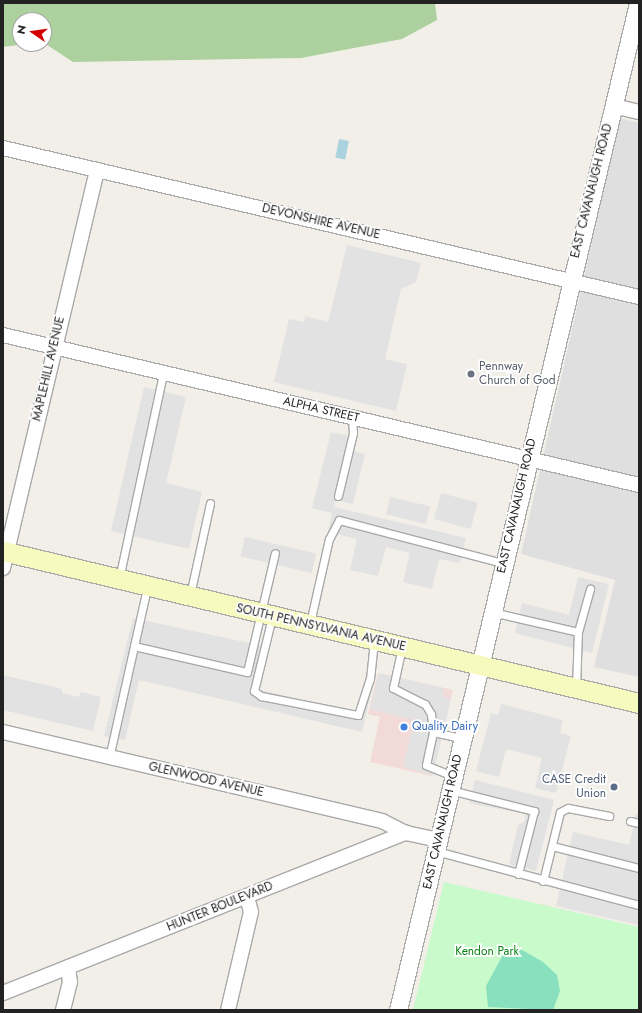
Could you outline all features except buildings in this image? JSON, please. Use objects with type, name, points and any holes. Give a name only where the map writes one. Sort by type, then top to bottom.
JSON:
[{"type":"main road","name":"SOUTH PENNSYLVANIA AVENUE","points":[[4,557],[190,597],[639,703]]},
{"type":"street","name":"EAST CAVANAUGH ROAD","points":[[398,1010],[503,563],[638,3]]},
{"type":"street","points":[[613,106],[639,112]]},
{"type":"street","name":"DEVONSHIRE AVENUE","points":[[3,148],[639,297]]},
{"type":"street","name":"MAPLEHILL AVENUE","points":[[4,557],[97,170]]},
{"type":"street","name":"ALPHA STREET","points":[[3,335],[639,485]]},
{"type":"street","name":"GLENWOOD AVENUE","points":[[3,732],[382,821],[406,833]]},
{"type":"street","points":[[406,833],[437,845]]},
{"type":"street","name":"HUNTER BOULEVARD","points":[[3,993],[406,833]]},
{"type":"street","points":[[228,1010],[251,912],[247,897]]},
{"type":"street","points":[[63,1010],[70,982],[68,967]]},
{"type":"lane","points":[[119,581],[163,373]]},
{"type":"lane","points":[[338,496],[353,433],[352,417]]},
{"type":"lane","points":[[190,597],[210,503]]},
{"type":"lane","points":[[309,625],[329,539],[339,520],[503,563]]},
{"type":"lane","points":[[275,553],[268,616],[254,690],[261,696],[358,715],[370,679],[374,640]]},
{"type":"lane","points":[[109,758],[148,588]]},
{"type":"lane","points":[[576,688],[578,632],[590,589]]},
{"type":"lane","points":[[492,612],[578,632]]},
{"type":"lane","points":[[134,646],[247,672],[268,616]]},
{"type":"lane","points":[[402,647],[393,688],[425,704],[431,714],[434,732],[426,765],[452,783],[534,811],[518,874]]},
{"type":"lane","points":[[434,732],[462,738]]},
{"type":"lane","points":[[544,881],[560,812],[568,808],[609,816]]},
{"type":"lane","points":[[630,821],[639,823]]},
{"type":"lane","points":[[437,845],[518,874],[639,905]]},
{"type":"lane","points":[[552,846],[639,868]]},
{"type":"shaded area","points":[[620,118],[639,123],[639,677],[594,667],[615,580],[521,554]]},
{"type":"shaded area","points":[[347,245],[421,263],[416,282],[401,289],[385,359],[407,364],[396,411],[274,382],[289,319],[304,322],[305,316],[328,322]]},
{"type":"shaded area","points":[[144,387],[186,397],[166,483],[202,492],[189,549],[111,531]]},
{"type":"shaded area","points":[[331,432],[357,438],[354,451],[365,454],[353,504],[335,500],[334,507],[466,538],[460,563],[439,559],[432,589],[403,582],[410,553],[386,547],[378,576],[350,570],[357,539],[328,532],[332,513],[312,508]]},
{"type":"shaded area","points":[[441,493],[478,503],[471,529],[434,519]]},
{"type":"shaded area","points":[[390,497],[430,506],[426,524],[386,515]]},
{"type":"shaded area","points":[[245,537],[316,553],[312,573],[241,556]]},
{"type":"shaded area","points":[[578,577],[609,584],[592,653],[515,633],[522,603],[569,615]]},
{"type":"shaded area","points":[[133,618],[267,647],[257,689],[357,713],[367,670],[376,673],[362,732],[139,680],[125,740],[104,736]]},
{"type":"shaded area","points":[[378,673],[453,690],[432,776],[370,762],[380,717],[368,714]]},
{"type":"shaded area","points":[[379,673],[443,688],[444,697],[451,699],[433,775],[403,767],[414,720],[370,709]]},
{"type":"shaded area","points":[[3,675],[62,689],[62,693],[79,697],[81,692],[101,697],[93,731],[3,710]]},
{"type":"shaded area","points":[[501,704],[563,720],[560,733],[571,736],[556,793],[535,788],[542,758],[506,749],[499,777],[476,771],[491,713],[498,715]]},
{"type":"shaded area","points":[[475,780],[554,800],[536,871],[509,864],[518,825],[524,822],[526,814],[469,803]]},
{"type":"shaded area","points":[[636,814],[639,814],[639,925],[556,906],[573,832],[629,845]]},
{"type":"green space","points":[[3,3],[435,3],[437,20],[402,39],[301,58],[73,62],[52,48],[52,12],[12,12],[12,46],[3,47]]},
{"type":"green space","name":"Kendon Park","points":[[444,882],[639,927],[639,1010],[413,1010]]},
{"type":"green space","points":[[517,947],[543,962],[557,975],[560,991],[553,1010],[488,1007],[486,986],[505,951]]},
{"type":"water","points":[[339,139],[349,141],[345,160],[335,158]]},
{"type":"place","name":"Pennway Church of God","points":[[471,374]]},
{"type":"place","name":"Quality Dairy","points":[[404,727]]},
{"type":"place","name":"CASE Credit Union","points":[[614,787]]}]
